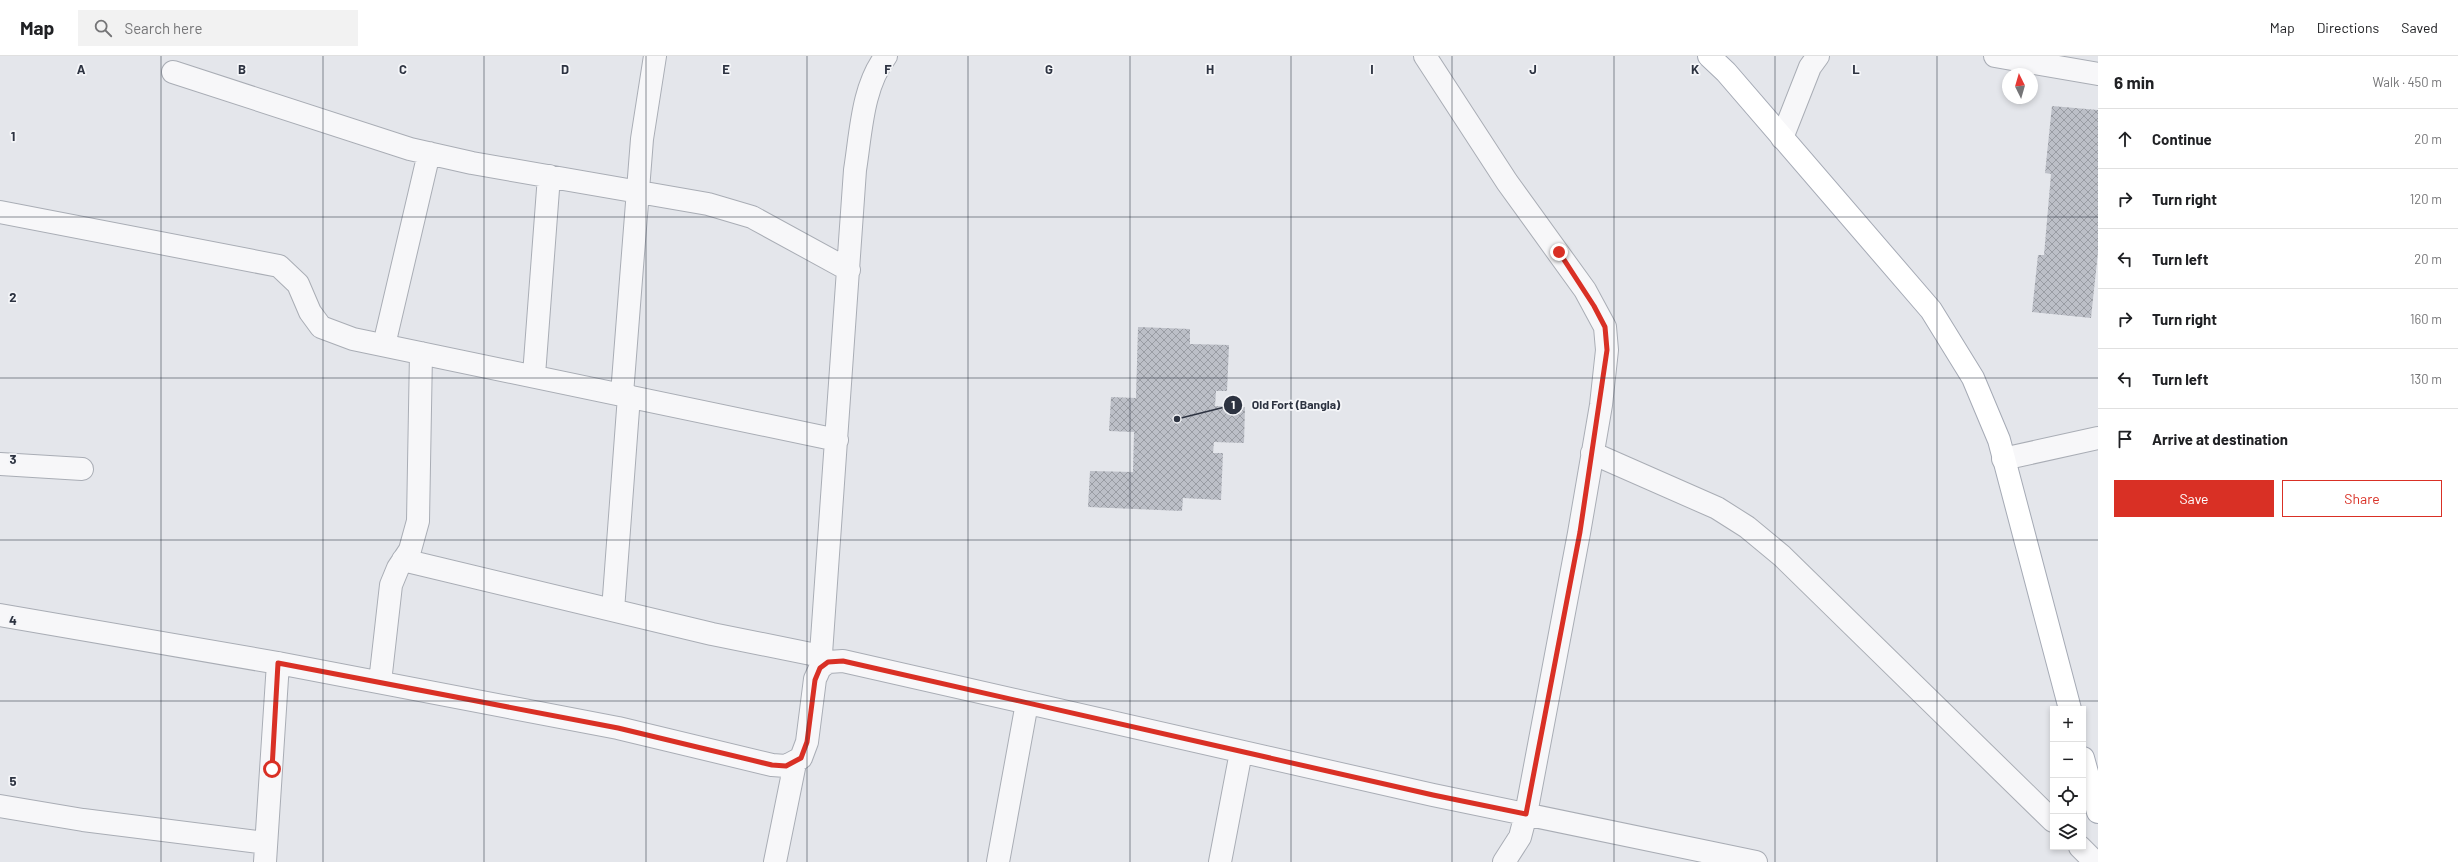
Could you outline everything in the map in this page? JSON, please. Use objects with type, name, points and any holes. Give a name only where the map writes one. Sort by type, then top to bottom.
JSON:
[{"type":"main road","points":[[1709,56],[1726,72],[1932,310],[1973,378],[1999,440],[2069,706]]},
{"type":"main road","points":[[2086,769],[2098,812]]},
{"type":"street","points":[[613,610],[642,139],[655,56]]},
{"type":"street","points":[[0,615],[278,663],[618,728],[772,765],[786,766],[795,763],[801,758],[807,742],[815,680],[821,662],[855,170],[866,100],[878,66],[886,56]]},
{"type":"street","points":[[1424,56],[1507,182],[1585,290],[1605,327],[1607,350],[1580,532],[1526,814],[1520,837],[1504,862]]},
{"type":"street","points":[[1782,138],[1810,67],[1818,56]]},
{"type":"street","points":[[1995,56],[2098,74]]},
{"type":"street","points":[[173,72],[429,153],[639,193],[708,204],[752,217],[849,270]]},
{"type":"street","points":[[384,345],[429,153]]},
{"type":"street","points":[[534,376],[549,176]]},
{"type":"street","points":[[0,212],[279,266],[298,284],[310,312],[321,327],[353,339],[837,440]]},
{"type":"street","points":[[380,682],[391,585],[403,560],[410,550],[418,521],[421,352]]},
{"type":"street","points":[[2003,459],[2098,438]]},
{"type":"street","points":[[1592,453],[1717,508],[1747,527],[1782,556],[2050,818]]},
{"type":"street","points":[[0,464],[82,469]]},
{"type":"street","points":[[403,560],[712,634],[821,662],[843,661],[1241,752],[1756,862]]},
{"type":"street","points":[[0,806],[266,852],[278,663]]},
{"type":"street","points":[[998,862],[1027,703]]},
{"type":"street","points":[[1220,862],[1241,752]]},
{"type":"street","points":[[775,862],[795,763]]},
{"type":"street","points":[[2083,850],[2095,862]]},
{"type":"building","points":[[2052,106],[2098,110],[2098,252],[2091,318],[2032,312],[2038,255],[2044,255],[2051,174],[2045,173]]},
{"type":"building","points":[[1138,327],[1190,329],[1190,344],[1229,345],[1227,391],[1216,391],[1215,406],[1245,407],[1244,443],[1214,442],[1213,453],[1223,453],[1221,500],[1183,498],[1182,511],[1088,507],[1090,471],[1133,472],[1134,432],[1109,431],[1111,397],[1136,398]]},
{"type":"place","name":"Old Fort (Bangla)","points":[[1177,419]]},
{"type":"route","points":[[272,769],[278,663],[618,728],[772,765],[786,766],[795,763],[801,758],[807,742],[815,680],[820,668],[828,662],[843,661],[1433,795],[1526,814],[1580,532],[1607,350],[1605,327],[1585,290],[1559,252]]}]
